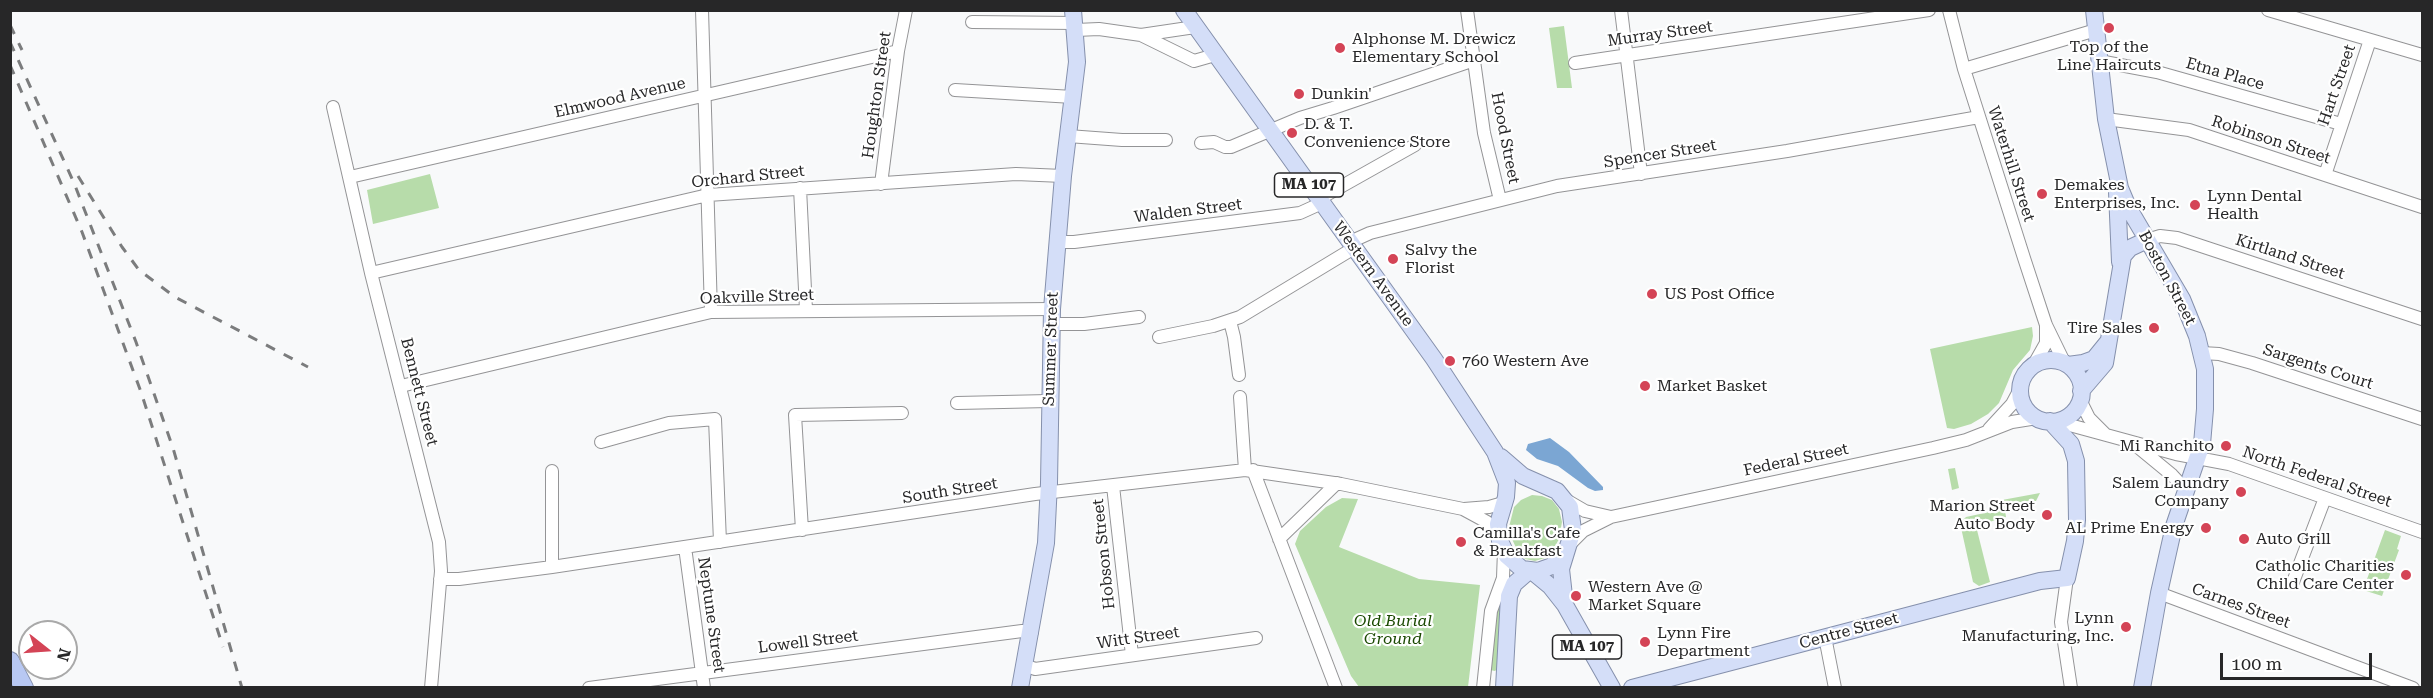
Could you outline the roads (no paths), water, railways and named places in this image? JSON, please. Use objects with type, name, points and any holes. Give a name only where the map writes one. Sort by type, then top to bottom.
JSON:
[{"type":"highway","points":[[10,661],[24,687]]},
{"type":"main road","name":"Western Avenue","points":[[1184,10],[1434,359],[1495,452],[1507,480],[1504,502],[1499,515],[1501,543]]},
{"type":"main road","name":"Boston Street","points":[[2094,10],[2106,119],[2116,173],[2128,207],[2182,299],[2202,353],[2205,369],[2205,409],[2199,458],[2174,526],[2159,593],[2147,686]]},
{"type":"main road","name":"Summer Street","points":[[1020,687],[1032,633],[1046,543],[1049,493],[1051,316],[1077,51],[1074,21]]},
{"type":"main road","points":[[2047,420],[2072,412],[2080,395],[2103,365],[2120,265],[2116,173]]},
{"type":"main road","points":[[2120,265],[2126,251],[2147,240]]},
{"type":"main road","points":[[2067,578],[2076,531],[2076,461],[2071,444],[2047,420],[2024,406],[2020,389],[2024,376],[2033,366],[2049,360],[2066,364],[2083,363],[2094,359],[2108,343]]},
{"type":"main road","points":[[2066,364],[2077,375],[2080,395]]},
{"type":"main road","name":"Western Avenue","points":[[1495,452],[1518,472],[1557,491],[1566,500]]},
{"type":"main road","points":[[1504,502],[1523,487],[1541,485]]},
{"type":"main road","name":"MA 107","points":[[1565,605],[1561,574],[1573,521],[1566,500]]},
{"type":"main road","name":"MA 107","points":[[1501,543],[1514,564],[1531,572],[1551,586],[1565,605],[1612,687]]},
{"type":"main road","points":[[1504,687],[1509,596],[1514,584],[1531,572],[1552,566],[1567,548]]},
{"type":"main road","name":"Centre Street","points":[[1632,687],[2040,581],[2067,578]]},
{"type":"street","points":[[702,10],[711,312]]},
{"type":"street","name":"Houghton Street","points":[[881,184],[898,51],[906,10]]},
{"type":"street","name":"Hood Street","points":[[1467,10],[1485,140],[1500,200]]},
{"type":"street","points":[[1621,10],[1641,174]]},
{"type":"street","name":"Murray Street","points":[[1575,63],[1929,10]]},
{"type":"street","name":"Waterhill Street","points":[[1949,10],[1964,69],[2046,325],[2066,364]]},
{"type":"street","points":[[2268,10],[2422,55]]},
{"type":"street","points":[[972,22],[1074,21],[1099,29],[1141,35],[1195,27]]},
{"type":"street","points":[[1964,69],[2096,30]]},
{"type":"street","points":[[1141,35],[1194,61],[1215,55]]},
{"type":"street","name":"Hart Street","points":[[2325,175],[2370,40]]},
{"type":"street","name":"Elmwood Avenue","points":[[350,177],[898,51]]},
{"type":"street","points":[[1201,143],[1216,142],[1229,148],[1300,118],[1474,60]]},
{"type":"street","name":"Etna Place","points":[[2099,61],[2157,72],[2341,124]]},
{"type":"street","points":[[955,90],[1073,97]]},
{"type":"street","name":"Bennett Street","points":[[333,107],[371,273],[401,386],[440,552],[431,687]]},
{"type":"street","name":"Spencer Street","points":[[1159,337],[1230,321],[1259,307],[1370,233],[1557,186],[1979,117]]},
{"type":"street","name":"Robinson Street","points":[[2106,119],[2189,130],[2422,207]]},
{"type":"street","points":[[1068,136],[1166,140]]},
{"type":"street","name":"Walden Street","points":[[1057,242],[1074,242],[1300,213],[1415,145]]},
{"type":"street","name":"Orchard Street","points":[[371,273],[708,195],[1016,174],[1063,176]]},
{"type":"street","points":[[800,188],[806,310]]},
{"type":"street","name":"Kirtland Street","points":[[2147,240],[2160,236],[2177,238],[2422,319]]},
{"type":"street","name":"Oakville Street","points":[[401,386],[711,312],[806,310],[1051,316],[1084,324],[1138,317]]},
{"type":"street","points":[[1230,321],[1239,375]]},
{"type":"street","name":"Waterhill Street","points":[[2033,366],[2046,343],[2046,325]]},
{"type":"street","name":"Sargents Court","points":[[2202,353],[2219,354],[2252,363],[2422,419]]},
{"type":"street","name":"Federal Street","points":[[1986,432],[2012,404],[2020,389]]},
{"type":"street","points":[[2080,395],[2089,418],[2106,435]]},
{"type":"street","points":[[1240,397],[1249,470],[1279,539],[1336,687]]},
{"type":"street","points":[[957,403],[1049,401]]},
{"type":"street","points":[[802,530],[795,415],[902,413]]},
{"type":"street","points":[[601,442],[669,423],[716,418],[720,542]]},
{"type":"street","name":"Federal Street","points":[[1567,548],[1583,531],[1611,517],[1962,441],[2018,421],[2047,420],[2199,458]]},
{"type":"street","name":"Federal Street","points":[[2132,443],[2172,475],[2186,490]]},
{"type":"street","name":"North Federal Street","points":[[2199,458],[2229,464],[2422,532]]},
{"type":"street","name":"South Street","points":[[440,579],[459,579],[552,567],[1049,493],[1249,470],[1337,483],[1463,509],[1485,508],[1504,502]]},
{"type":"street","points":[[552,471],[552,567]]},
{"type":"street","points":[[1279,539],[1337,483]]},
{"type":"street","name":"Hobson Street","points":[[1113,486],[1132,655]]},
{"type":"street","points":[[2293,582],[2325,498]]},
{"type":"street","name":"Federal Street","points":[[1566,500],[1585,511],[1611,517]]},
{"type":"street","name":"South Street","points":[[1463,509],[1490,524],[1501,543]]},
{"type":"street","points":[[1483,687],[1491,611],[1503,578],[1501,543]]},
{"type":"street","name":"Neptune Street","points":[[686,547],[704,687]]},
{"type":"street","points":[[2067,578],[2061,622],[2071,687]]},
{"type":"street","name":"Carnes Street","points":[[2159,593],[2413,687]]},
{"type":"street","name":"Lowell Street","points":[[589,687],[702,671],[1022,632],[1032,633]]},
{"type":"street","points":[[1825,637],[1835,687]]},
{"type":"street","name":"Witt Street","points":[[1025,665],[1035,669],[1256,638]]},
{"type":"water","points":[[1550,438],[1569,452],[1603,487],[1603,490],[1595,491],[1588,488],[1558,466],[1537,459],[1526,450],[1528,444]]},
{"type":"railway","points":[[10,25],[22,50]]},
{"type":"railway","points":[[10,42],[74,183],[136,342],[173,448],[242,688]]},
{"type":"railway","points":[[10,65],[82,232],[141,392],[223,647]]},
{"type":"railway","points":[[78,176],[139,270],[175,297],[308,367]]},
{"type":"place","name":"Top of the Line Haircuts","points":[[2109,28]]},
{"type":"place","name":"Alphonse M. Drewicz Elementary School","points":[[1340,48]]},
{"type":"place","name":"Dunkin'","points":[[1299,94]]},
{"type":"place","name":"D. & T. Convenience Store","points":[[1292,133]]},
{"type":"place","name":"Demakes Enterprises, Inc.","points":[[2042,194]]},
{"type":"place","name":"Lynn Dental Health","points":[[2195,205]]},
{"type":"place","name":"Salvy the Florist","points":[[1393,259]]},
{"type":"place","name":"US Post Office","points":[[1652,294]]},
{"type":"place","name":"Tire Sales","points":[[2154,328]]},
{"type":"place","name":"760 Western Ave","points":[[1450,361]]},
{"type":"place","name":"Market Basket","points":[[1645,386]]},
{"type":"place","name":"Mi Ranchito","points":[[2226,446]]},
{"type":"place","name":"Salem Laundry Company","points":[[2241,492]]},
{"type":"place","name":"Marion Street Auto Body","points":[[2047,515]]},
{"type":"place","name":"AL Prime Energy","points":[[2206,528]]},
{"type":"place","name":"Auto Grill","points":[[2244,539]]},
{"type":"place","name":"Camilla's Cafe & Breakfast","points":[[1461,542]]},
{"type":"place","name":"Catholic Charities Child Care Center","points":[[2406,575]]},
{"type":"place","name":"Western Ave @ Market Square","points":[[1576,596]]},
{"type":"place","name":"Lynn Manufacturing, Inc.","points":[[2126,627]]},
{"type":"place","name":"Lynn Fire Department","points":[[1645,642]]},
{"type":"park label","name":"Old Burial Ground","points":[[1393,630]]}]
